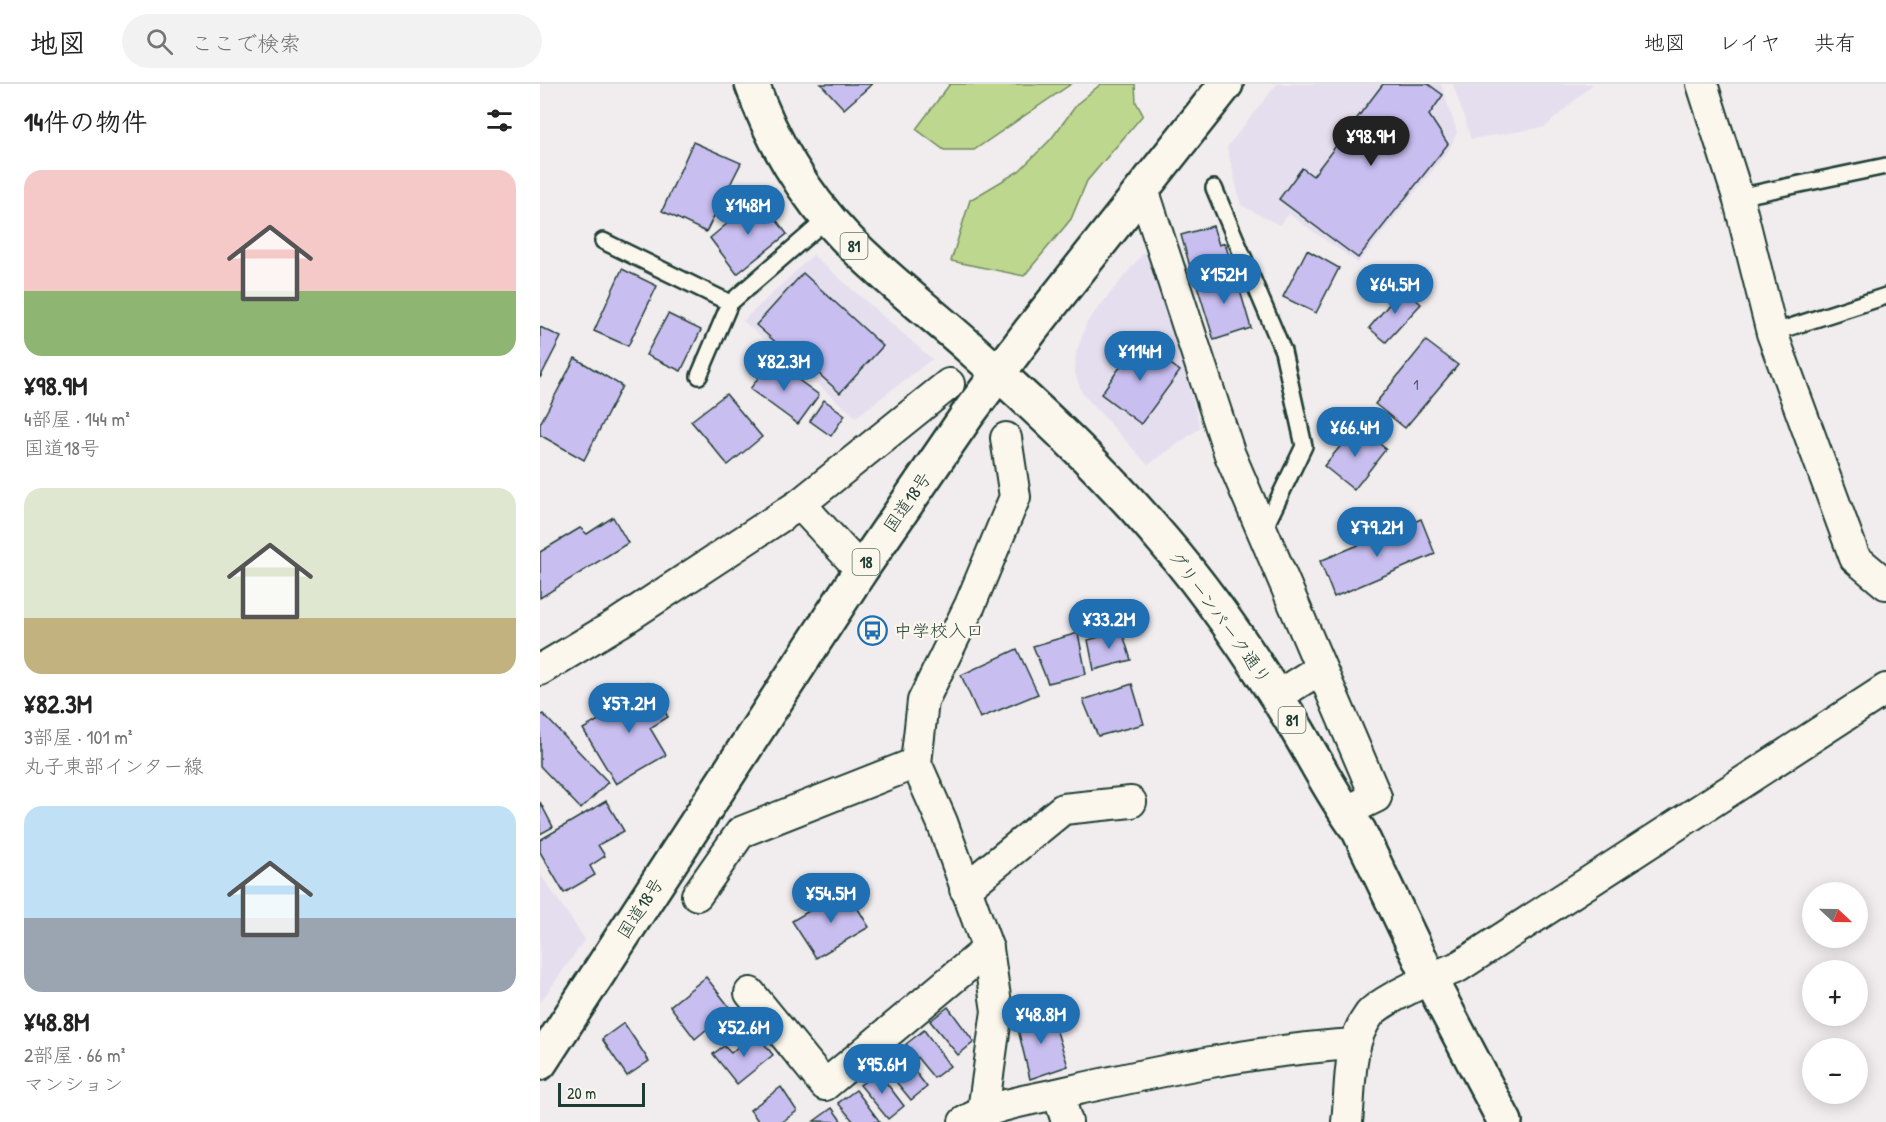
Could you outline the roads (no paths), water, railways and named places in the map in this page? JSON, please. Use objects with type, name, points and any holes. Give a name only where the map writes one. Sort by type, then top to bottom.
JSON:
[{"type":"main road","name":"81","points":[[752,84],[765,118],[780,146],[828,218],[866,257],[999,374]]},
{"type":"main road","name":"国道18号","points":[[540,1063],[861,570],[968,414],[1031,330],[1226,84]]},
{"type":"main road","name":"グリーンパーク通り","points":[[999,374],[1103,473],[1164,540],[1231,629],[1277,696],[1345,812],[1359,831],[1430,979],[1505,1122]]},
{"type":"street","points":[[1702,84],[1738,197],[1772,333],[1855,558],[1886,584]]},
{"type":"street","points":[[1143,189],[1230,455],[1376,797],[1345,812]]},
{"type":"street","points":[[540,670],[620,622],[800,504],[949,384]]},
{"type":"street","points":[[1006,438],[1015,497],[970,605],[923,701],[916,763],[942,822],[988,949],[997,1011],[974,1116],[1058,1094],[1283,1051],[1354,1044]]},
{"type":"street","points":[[800,504],[861,570]]},
{"type":"street","points":[[1277,696],[1320,669]]},
{"type":"street","points":[[1347,1122],[1354,1044],[1369,1013],[1430,979],[1458,967],[1886,689]]},
{"type":"street","points":[[697,895],[741,832],[916,763]]},
{"type":"street","points":[[965,889],[1063,809],[1131,802]]},
{"type":"street","points":[[750,993],[825,1085],[988,949]]},
{"type":"street","points":[[1058,1094],[1067,1122]]},
{"type":"lane","points":[[1738,197],[1886,166]]},
{"type":"lane","points":[[1214,188],[1283,351],[1304,446],[1263,532]]},
{"type":"lane","points":[[699,376],[730,303],[828,218]]},
{"type":"lane","points":[[603,241],[730,303]]},
{"type":"lane","points":[[1772,333],[1886,296]]},
{"type":"place","name":"中学校入口","points":[[873,630]]}]
